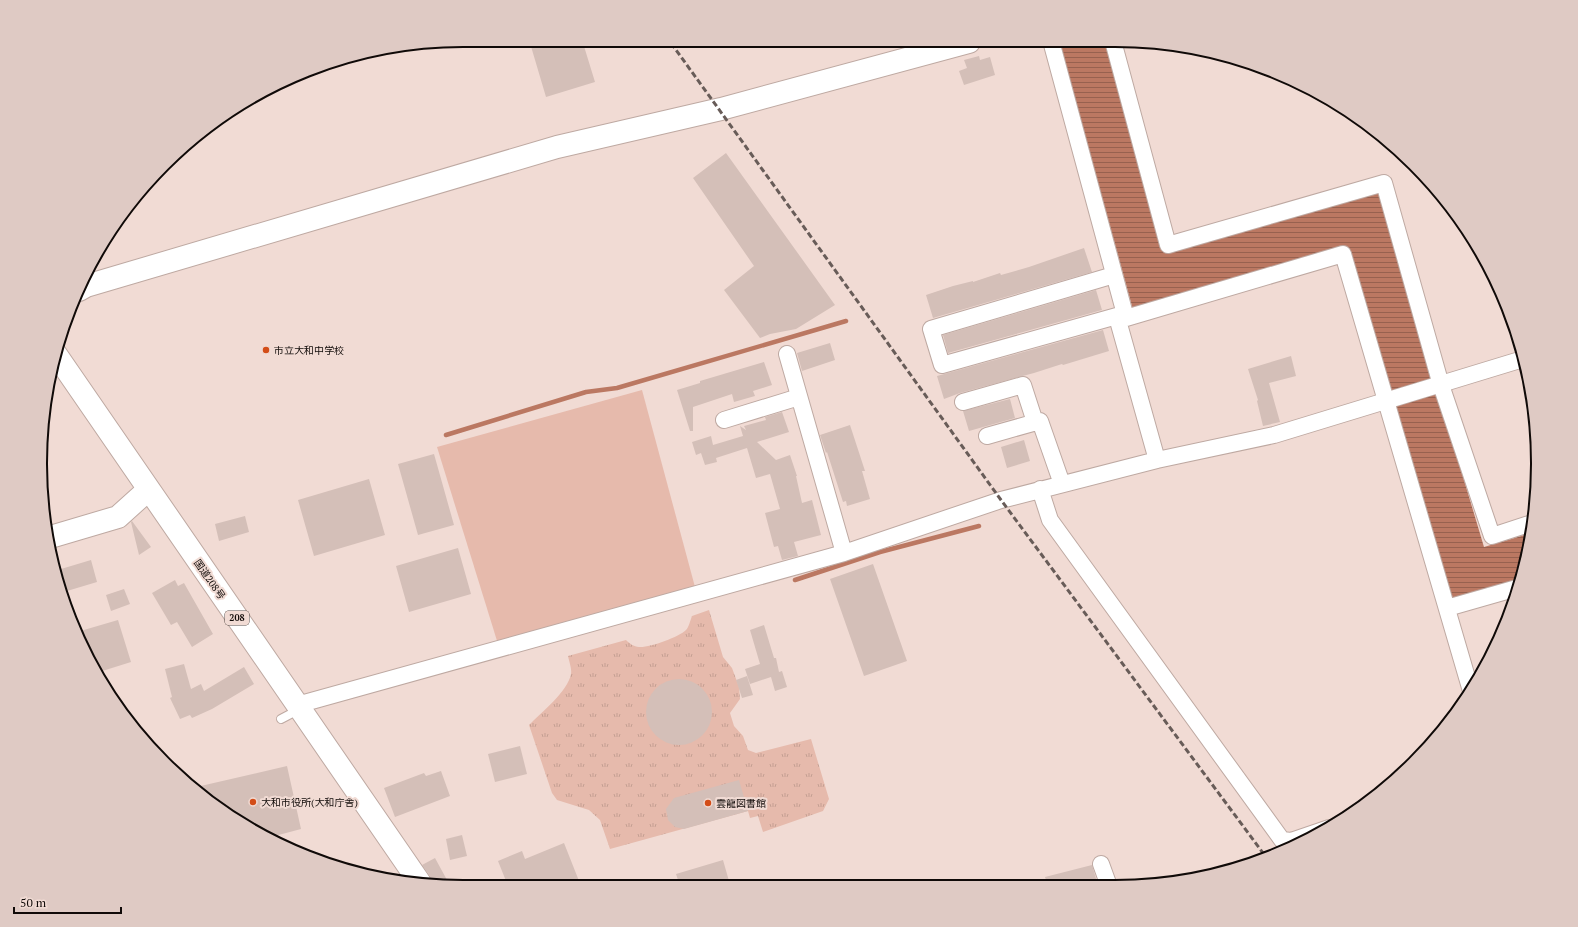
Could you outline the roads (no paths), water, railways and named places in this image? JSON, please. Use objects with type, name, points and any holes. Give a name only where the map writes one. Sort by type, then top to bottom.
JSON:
[{"type":"main road","points":[[87,286],[267,234],[543,151],[721,110],[951,47]]},
{"type":"main road","name":"国道208号","points":[[60,360],[148,490],[293,711],[415,877]]},
{"type":"main road","points":[[54,536],[118,517],[148,490]]},
{"type":"street","points":[[1052,47],[1114,275],[1120,315],[1158,460]]},
{"type":"street","points":[[1115,47],[1168,245],[1384,183],[1441,385],[1492,536],[1526,525]]},
{"type":"street","points":[[1114,275],[931,329],[942,365],[1120,315],[1126,318],[1343,254],[1468,683]]},
{"type":"street","points":[[787,354],[844,553]]},
{"type":"street","points":[[293,711],[844,553],[1002,500],[1040,489],[1158,460],[1274,435],[1518,361]]},
{"type":"street","points":[[963,402],[1023,385],[1035,422]]},
{"type":"street","points":[[724,420],[799,397]]},
{"type":"street","points":[[987,436],[1040,421],[1062,484]]},
{"type":"street","points":[[1040,489],[1050,520],[1282,840],[1290,841]]},
{"type":"street","points":[[1446,608],[1511,590]]},
{"type":"street","points":[[1102,864],[1107,880]]},
{"type":"waterway","points":[[446,435],[586,392],[617,388],[846,321]]},
{"type":"waterway","points":[[795,580],[880,552],[979,526]]},
{"type":"railway","points":[[674,47],[1001,500],[1263,852]]},
{"type":"place","name":"市立大和中学校","points":[[266,350]]},
{"type":"place","name":"大和市役所(大和庁舎)","points":[[253,802]]},
{"type":"place","name":"雲龍図書館","points":[[708,803]]}]
